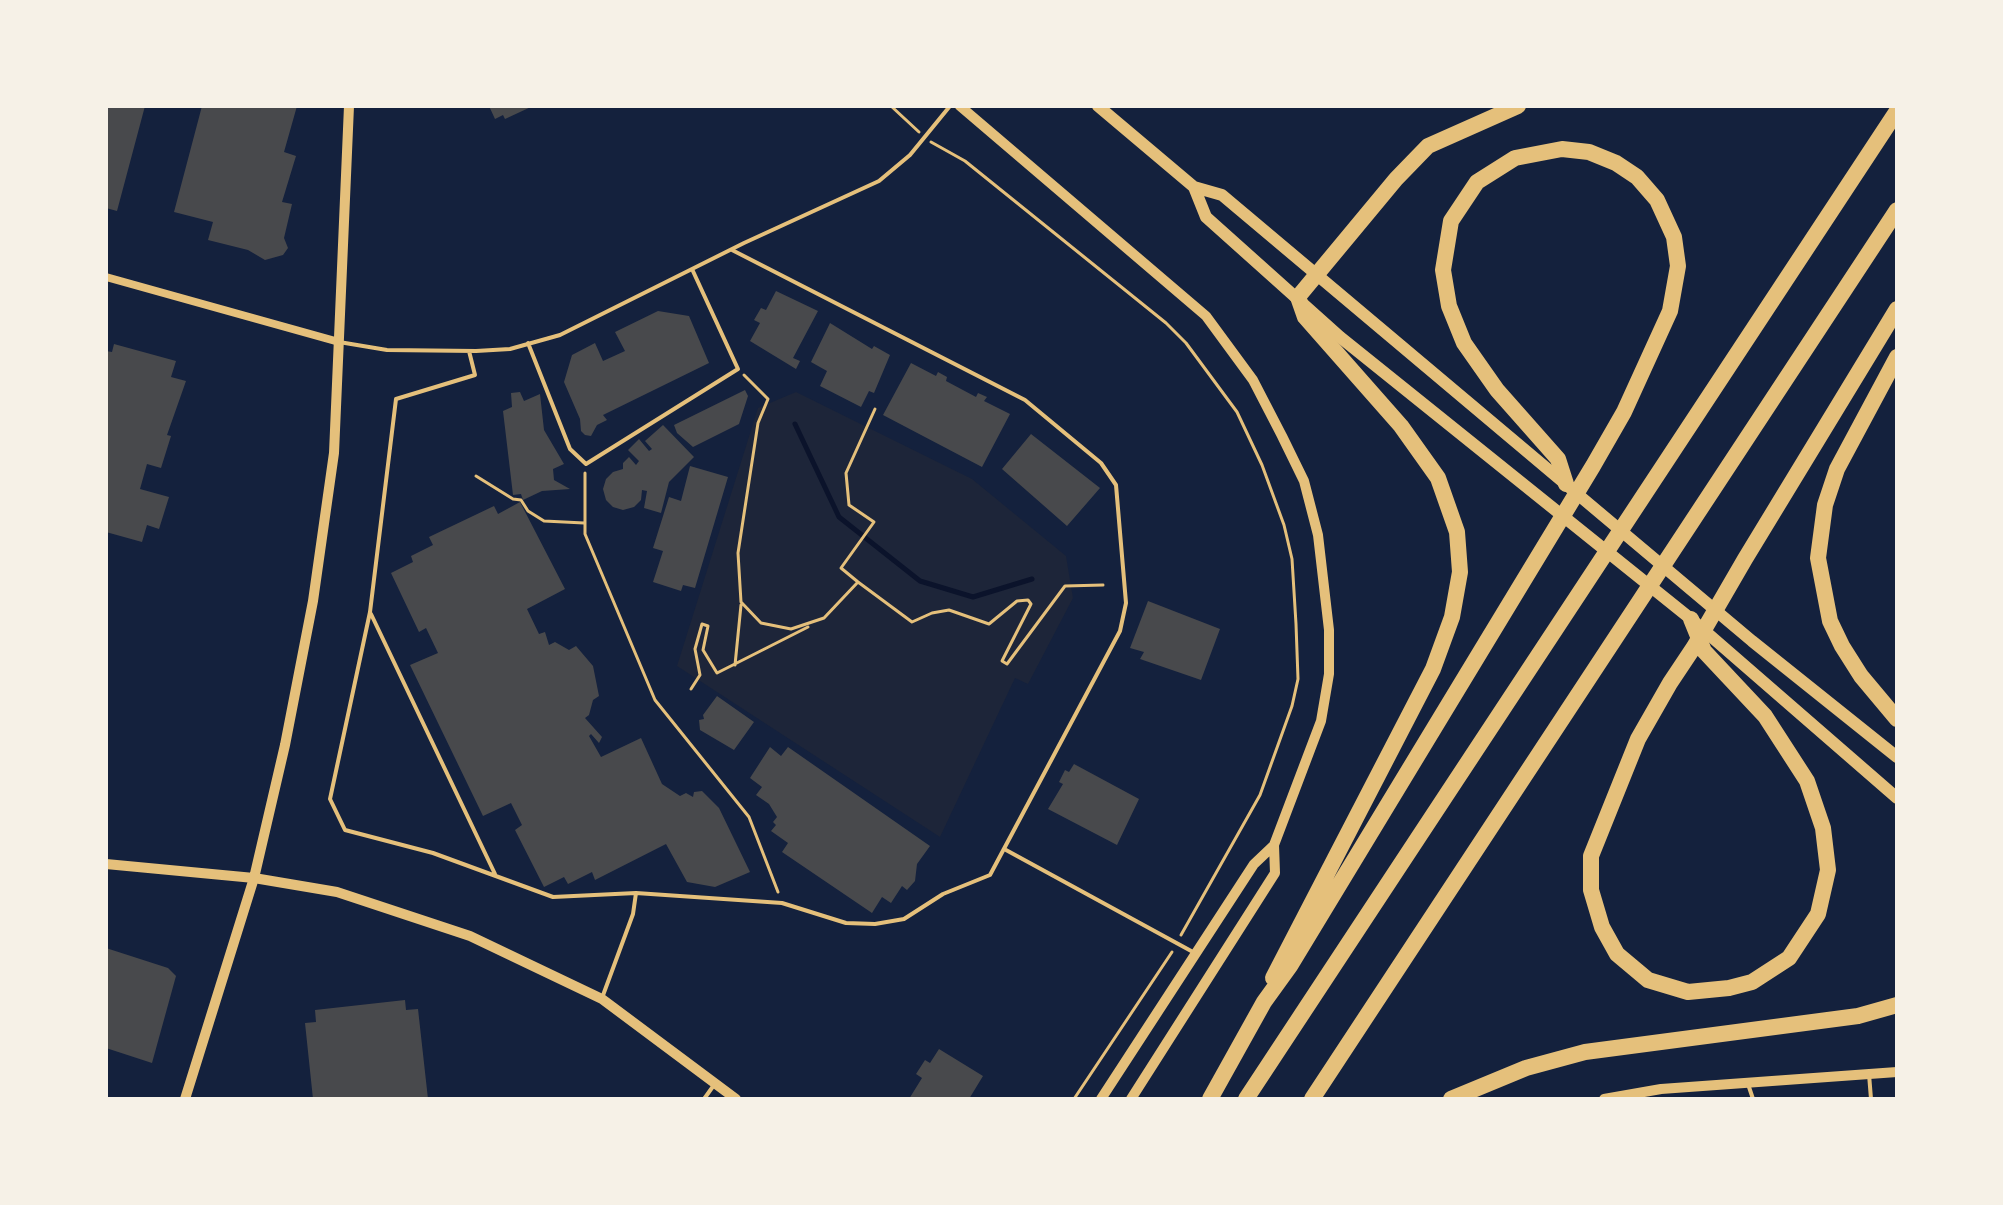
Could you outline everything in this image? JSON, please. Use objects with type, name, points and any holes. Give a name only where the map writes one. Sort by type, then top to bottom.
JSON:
[{"type":"highway","points":[[1264,1002],[1280,961],[1433,669],[1452,617],[1460,572],[1457,532],[1438,478],[1401,426],[1305,317],[1298,297],[1396,179],[1428,146],[1518,106]]},
{"type":"highway","points":[[1246,1099],[1897,111]]},
{"type":"highway","points":[[1210,1099],[1264,1002],[1290,966],[1593,466],[1624,412],[1670,311],[1678,266],[1674,237],[1663,210],[1649,189],[1627,169],[1602,156],[1576,150],[1529,153],[1502,165],[1477,182],[1458,206],[1444,250],[1446,290],[1464,343],[1543,455],[1558,459],[1566,484]]},
{"type":"highway","points":[[1312,1099],[1897,210]]},
{"type":"highway","points":[[1691,619],[1704,651],[1765,716],[1807,781],[1823,828],[1826,882],[1818,914],[1789,958],[1752,982],[1688,992],[1648,980],[1617,954],[1602,927],[1591,890],[1591,856],[1638,739],[1897,309]]},
{"type":"highway","points":[[1897,357],[1837,469],[1825,505],[1818,558],[1826,606],[1842,646],[1861,676],[1897,719]]},
{"type":"highway","points":[[1451,1099],[1526,1068],[1585,1052],[1843,1018],[1897,1005]]},
{"type":"main road","points":[[1098,106],[1194,187],[1222,195],[1543,455]]},
{"type":"main road","points":[[1194,187],[1206,217],[1340,337],[1691,619],[1897,798]]},
{"type":"main road","points":[[1566,484],[1752,641],[1897,757]]},
{"type":"street","points":[[185,1099],[254,878],[285,745],[313,601],[334,453],[349,106]]},
{"type":"street","points":[[960,106],[1206,316],[1253,380],[1304,481],[1325,580],[1329,674],[1321,721],[1274,845],[1275,873],[1131,1099]]},
{"type":"street","points":[[106,277],[339,342]]},
{"type":"street","points":[[1101,1099],[1254,864],[1274,845]]},
{"type":"street","points":[[106,864],[254,878],[337,892],[470,936],[602,999],[736,1099]]},
{"type":"street","points":[[1604,1099],[1661,1089],[1897,1072]]},
{"type":"lane","points":[[339,342],[387,350],[469,351],[510,349],[560,335],[879,181],[925,137],[950,106]]},
{"type":"lane","points":[[469,351],[475,375],[396,399],[370,612],[330,799],[345,830],[433,853],[553,897],[636,893],[782,903],[846,923],[875,924],[904,919],[943,894],[990,875],[1120,631],[1125,580],[1116,485],[1110,473],[1025,400],[732,250]]},
{"type":"lane","points":[[528,343],[570,449],[586,464],[738,369],[692,269]]},
{"type":"lane","points":[[370,612],[496,875]]},
{"type":"lane","points":[[1006,850],[1197,954]]},
{"type":"lane","points":[[602,999],[633,914],[636,893]]},
{"type":"lane","points":[[1869,1073],[1871,1099]]},
{"type":"lane","points":[[704,1099],[715,1083]]},
{"type":"lane","points":[[1748,1084],[1753,1099]]},
{"type":"path","points":[[891,106],[942,152],[965,161],[1186,343],[1221,388],[1244,425],[1284,525],[1292,559],[1298,679],[1292,706],[1260,795],[1177,943],[1074,1099]]},
{"type":"path","points":[[735,665],[741,602],[738,553],[758,423],[768,399],[738,369]]},
{"type":"path","points":[[875,409],[846,473],[849,505],[853,511],[874,522],[841,568],[858,582],[912,622],[949,610],[989,624],[1017,601],[1028,600],[1031,604],[1002,661],[1007,664],[1065,586],[1103,585]]},
{"type":"path","points":[[586,464],[585,534],[655,700],[749,817],[782,903]]},
{"type":"path","points":[[476,476],[513,499],[521,500],[528,511],[544,521],[584,523]]},
{"type":"path","points":[[741,602],[761,623],[791,629],[824,618],[858,582]]},
{"type":"path","points":[[691,689],[700,675],[695,649],[702,624],[708,626],[703,650],[717,673],[804,632],[811,624]]},
{"type":"shaded area","points":[[796,392],[972,479],[1066,556],[1073,598],[1028,684],[1015,678],[940,837],[677,666],[758,408]]},
{"type":"building","points":[[106,106],[145,106],[117,211],[106,208]]},
{"type":"building","points":[[202,106],[297,106],[284,152],[296,156],[282,202],[292,204],[284,238],[288,248],[283,255],[265,260],[248,250],[208,240],[213,222],[174,212]]},
{"type":"building","points":[[489,106],[533,106],[505,119],[503,115],[495,119]]},
{"type":"building","points":[[776,291],[818,311],[793,358],[800,361],[796,369],[750,341],[760,323],[754,320],[761,308],[766,310]]},
{"type":"building","points":[[658,311],[689,316],[709,363],[603,415],[607,420],[597,425],[591,436],[585,435],[564,382],[572,355],[595,343],[603,361],[625,351],[615,332]]},
{"type":"building","points":[[830,323],[872,349],[874,346],[890,355],[874,393],[869,391],[861,407],[820,386],[827,371],[811,362]]},
{"type":"building","points":[[114,344],[176,361],[171,377],[186,381],[167,435],[171,436],[161,468],[147,464],[140,489],[169,497],[159,529],[147,525],[142,542],[106,532],[106,351],[112,352]]},
{"type":"building","points":[[911,363],[936,376],[938,372],[947,377],[946,381],[976,397],[978,393],[987,397],[984,401],[1010,414],[982,467],[883,415]]},
{"type":"building","points":[[745,390],[748,396],[739,424],[693,447],[677,433],[674,425]]},
{"type":"building","points":[[520,392],[524,401],[540,394],[544,430],[564,464],[553,469],[554,480],[570,489],[542,491],[523,500],[521,494],[513,495],[503,411],[512,407],[511,393]]},
{"type":"building","points":[[663,425],[694,457],[669,482],[661,513],[644,508],[647,491],[642,490],[641,500],[634,507],[623,510],[613,507],[606,500],[603,489],[606,479],[613,472],[623,469],[623,463],[629,457],[636,465],[639,461],[628,450],[639,439],[649,451],[652,449],[645,441]]},
{"type":"building","points":[[1031,434],[1100,488],[1067,526],[1002,469]]},
{"type":"building","points":[[690,466],[728,477],[695,588],[683,585],[681,591],[653,582],[663,551],[653,548],[669,497],[681,501]]},
{"type":"building","points":[[520,502],[565,589],[527,609],[539,634],[545,632],[549,645],[555,642],[569,650],[576,646],[593,666],[599,696],[593,700],[589,715],[585,718],[602,737],[599,743],[591,734],[589,736],[601,757],[641,738],[662,784],[680,796],[686,793],[693,797],[694,792],[702,791],[719,808],[750,872],[715,887],[687,882],[666,844],[595,880],[592,872],[568,884],[564,877],[544,887],[515,830],[522,825],[511,803],[483,816],[410,665],[438,653],[426,628],[419,632],[391,573],[413,562],[411,556],[433,545],[429,537],[494,506],[498,514]]},
{"type":"building","points":[[1148,601],[1220,629],[1201,680],[1140,659],[1144,652],[1130,648]]},
{"type":"building","points":[[717,696],[754,722],[734,750],[700,730],[699,720],[704,719],[703,715]]},
{"type":"building","points":[[770,747],[781,756],[788,747],[930,846],[917,864],[915,881],[907,890],[902,886],[891,903],[882,897],[872,913],[782,852],[788,843],[771,831],[777,817],[769,804],[756,795],[762,787],[750,778]]},
{"type":"building","points":[[1074,764],[1139,799],[1117,845],[1048,809],[1063,784],[1059,782],[1065,770],[1069,772]]},
{"type":"building","points":[[106,948],[168,968],[176,976],[152,1063],[106,1048]]},
{"type":"building","points":[[405,1000],[406,1010],[418,1009],[428,1099],[313,1099],[305,1023],[316,1022],[315,1010]]},
{"type":"building","points":[[939,1049],[983,1076],[969,1099],[909,1099],[922,1078],[916,1074],[925,1060],[930,1063]]},
{"type":"waterway","points":[[795,424],[839,517],[920,581],[973,597],[1032,579]]}]
